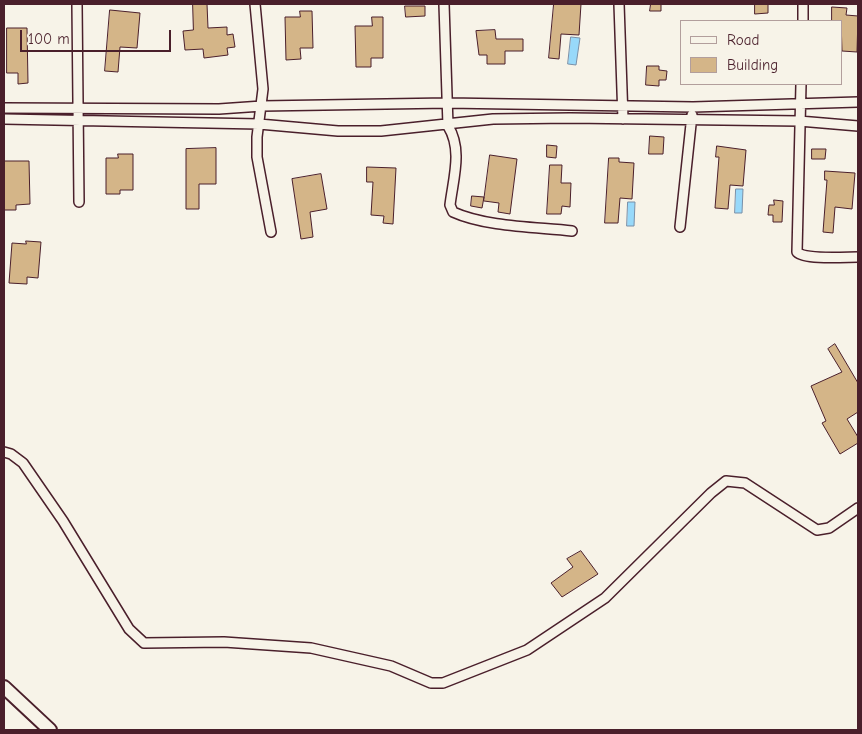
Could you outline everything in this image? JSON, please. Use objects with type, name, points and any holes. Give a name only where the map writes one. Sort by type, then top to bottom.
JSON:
[{"type":"main road","points":[[4,687],[50,730]]},
{"type":"street","points":[[77,4],[79,202]]},
{"type":"street","points":[[255,4],[263,89],[257,158],[271,232]]},
{"type":"street","points":[[444,4],[448,126],[455,136],[457,148],[450,205],[453,212],[463,217],[485,221],[572,231]]},
{"type":"street","points":[[619,4],[623,119]]},
{"type":"street","points":[[802,4],[803,20]]},
{"type":"street","points":[[801,85],[797,252],[805,256],[858,257]]},
{"type":"street","points":[[4,108],[219,109],[262,106],[448,103],[693,106],[858,102]]},
{"type":"street","points":[[680,226],[693,106]]},
{"type":"street","points":[[4,119],[259,124],[338,131],[381,131],[448,126],[493,119],[799,121],[858,126]]},
{"type":"street","points":[[4,452],[17,457],[23,463],[62,521],[129,630],[144,643],[224,642],[311,648],[391,666],[431,683],[443,682],[470,674],[511,657],[527,650],[563,627],[605,598],[711,493],[726,482],[744,483],[817,530],[829,528],[858,508]]},
{"type":"water","points":[[571,37],[580,38],[576,65],[568,64]]},
{"type":"water","points":[[736,189],[743,189],[742,213],[735,213]]},
{"type":"water","points":[[628,202],[635,202],[634,226],[627,226]]},
{"type":"building","points":[[193,4],[207,4],[208,28],[227,27],[227,35],[233,34],[235,47],[227,48],[228,55],[204,58],[203,49],[185,50],[183,31],[193,30]]},
{"type":"building","points":[[554,4],[581,4],[579,35],[561,34],[559,59],[549,58]]},
{"type":"building","points":[[651,4],[661,4],[661,11],[650,11]]},
{"type":"building","points":[[755,4],[768,4],[768,13],[755,14]]},
{"type":"building","points":[[405,6],[425,6],[425,16],[406,17]]},
{"type":"building","points":[[832,7],[847,8],[846,15],[858,16],[857,52],[842,51],[842,20],[832,20]]},
{"type":"building","points":[[110,10],[140,13],[137,48],[120,47],[118,72],[105,71]]},
{"type":"building","points":[[300,11],[312,11],[313,48],[300,48],[301,59],[286,60],[285,17],[300,17]]},
{"type":"building","points":[[372,17],[383,17],[383,58],[371,58],[371,67],[356,67],[355,26],[372,26]]},
{"type":"building","points":[[7,28],[27,28],[28,83],[18,84],[18,73],[7,73]]},
{"type":"building","points":[[495,30],[496,39],[523,39],[523,51],[505,51],[505,64],[487,64],[487,55],[479,55],[476,31]]},
{"type":"building","points":[[647,66],[659,66],[659,70],[667,71],[666,80],[659,80],[659,86],[646,85]]},
{"type":"building","points":[[650,136],[664,137],[663,154],[649,154]]},
{"type":"building","points":[[547,145],[557,146],[556,158],[547,157]]},
{"type":"building","points":[[717,146],[746,150],[743,186],[730,185],[728,209],[715,208],[719,157],[716,157]]},
{"type":"building","points":[[216,148],[216,184],[199,184],[199,209],[186,209],[186,149]]},
{"type":"building","points":[[812,149],[826,149],[825,159],[812,159]]},
{"type":"building","points":[[118,154],[133,154],[133,190],[120,190],[120,194],[106,194],[106,158],[118,158]]},
{"type":"building","points":[[490,155],[517,159],[510,214],[498,212],[499,203],[484,201]]},
{"type":"building","points":[[609,158],[619,158],[619,162],[634,163],[632,199],[620,198],[618,223],[605,223]]},
{"type":"building","points":[[4,161],[29,161],[30,204],[16,205],[16,210],[4,210]]},
{"type":"building","points":[[550,165],[562,165],[561,183],[571,183],[570,207],[562,206],[561,214],[547,214]]},
{"type":"building","points":[[367,167],[396,168],[393,224],[383,223],[384,216],[371,215],[373,182],[367,182]]},
{"type":"building","points":[[825,171],[855,173],[852,209],[835,207],[833,233],[823,232],[827,180],[825,180]]},
{"type":"building","points":[[321,174],[327,209],[310,212],[313,237],[301,239],[292,179]]},
{"type":"building","points":[[472,196],[484,197],[482,208],[471,206]]},
{"type":"building","points":[[774,200],[783,201],[782,222],[773,222],[773,215],[768,215],[769,205],[774,205]]},
{"type":"building","points":[[26,241],[41,242],[38,278],[27,277],[27,284],[9,283],[12,243],[26,244]]},
{"type":"building","points":[[835,344],[858,383],[858,412],[847,419],[858,437],[858,443],[840,454],[822,423],[826,421],[811,386],[842,372],[828,349]]},
{"type":"building","points":[[581,551],[598,574],[562,597],[551,583],[573,567],[567,559]]}]
